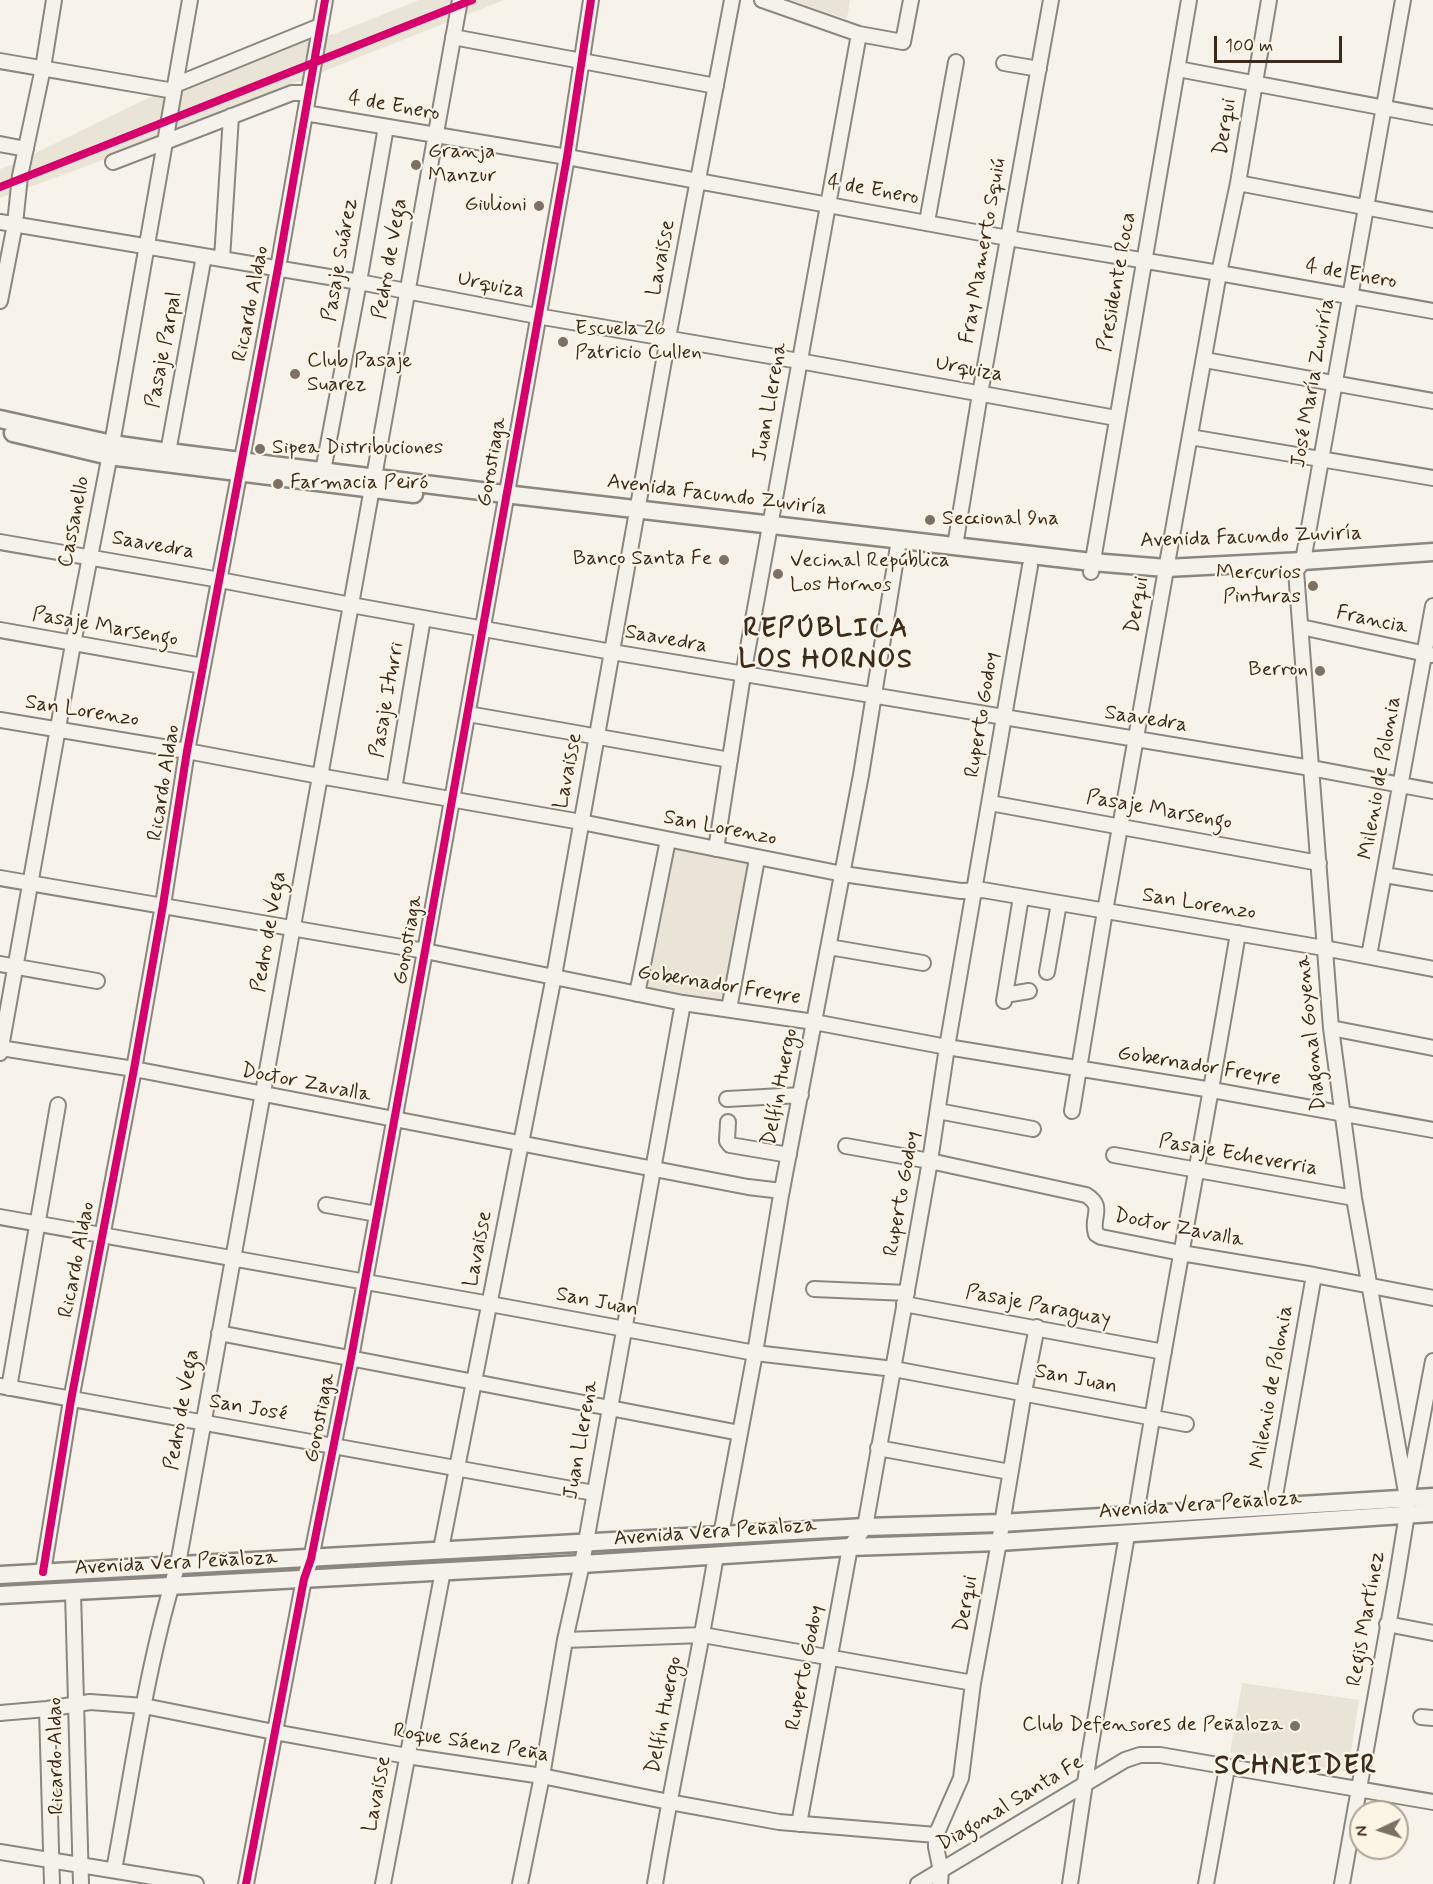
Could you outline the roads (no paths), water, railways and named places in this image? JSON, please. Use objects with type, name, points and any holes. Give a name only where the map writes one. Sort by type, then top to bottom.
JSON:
[{"type":"main road","name":"Avenida Facundo Zuviría","points":[[0,419],[111,450],[168,452],[239,467],[323,471],[373,484]]},
{"type":"main road","name":"Avenida Facundo Zuviría","points":[[0,430],[111,450],[239,467],[899,545],[1030,566],[1091,567],[1165,573],[1433,561]]},
{"type":"main road","name":"Avenida Facundo Zuviría","points":[[899,545],[956,546],[1091,567]]},
{"type":"main road","name":"Avenida Facundo Zuviría","points":[[1300,566],[1433,552]]},
{"type":"main road","name":"Avenida Vera Peñaloza","points":[[0,1595],[304,1580],[850,1547],[1127,1535],[1407,1506],[1433,1497]]},
{"type":"main road","name":"Avenida Vera Peñaloza","points":[[0,1575],[178,1564],[311,1559],[441,1549],[1273,1508],[1407,1506],[1433,1513]]},
{"type":"street","points":[[0,301],[54,0]]},
{"type":"street","name":"Cassanello","points":[[0,1050],[73,644],[111,450],[190,0]]},
{"type":"street","name":"Ricardo Aldao","points":[[43,1572],[71,1400],[163,905],[187,751],[278,268],[325,0]]},
{"type":"street","name":"Pedro de Vega","points":[[114,1870],[144,1706],[178,1564],[318,776],[460,0]]},
{"type":"street","name":"Gorostiaga","points":[[246,1884],[304,1580],[311,1559],[351,1358],[567,157],[591,0]]},
{"type":"street","name":"Lavaisse","points":[[441,1549],[554,976],[668,338],[732,0]]},
{"type":"street","points":[[762,0],[859,34],[903,42],[911,0]]},
{"type":"street","name":"Fray Mamerto Squiú","points":[[956,546],[980,394],[1051,0]]},
{"type":"street","name":"Presidente Roca","points":[[1091,567],[1189,0]]},
{"type":"street","name":"Derqui","points":[[1072,1111],[1120,825],[1238,183],[1269,0]]},
{"type":"street","name":"José María Zuviría","points":[[1300,566],[1351,297],[1403,0]]},
{"type":"street","points":[[0,61],[174,88],[320,26]]},
{"type":"street","name":"Juan Llerena","points":[[716,849],[743,675],[859,34]]},
{"type":"street","points":[[453,37],[716,86]]},
{"type":"street","points":[[927,222],[956,62]]},
{"type":"street","points":[[1004,63],[1039,69]]},
{"type":"street","points":[[1178,69],[1433,117]]},
{"type":"street","points":[[113,162],[292,93],[308,93]]},
{"type":"street","name":"4 de Enero","points":[[304,113],[567,157],[1008,238],[1433,311]]},
{"type":"street","points":[[222,259],[231,116]]},
{"type":"street","name":"Pasaje Suárez","points":[[323,471],[386,127]]},
{"type":"street","points":[[0,144],[26,148]]},
{"type":"street","points":[[1238,183],[1433,220]]},
{"type":"street","name":"Urquiza","points":[[0,222],[359,282],[537,316],[1116,418]]},
{"type":"street","name":"Pasaje Parpal","points":[[168,452],[204,256]]},
{"type":"street","points":[[1205,360],[1433,401]]},
{"type":"street","points":[[1190,437],[1433,478]]},
{"type":"street","name":"Saavedra","points":[[0,542],[220,579],[351,605],[743,675],[1311,768],[1433,791]]},
{"type":"street","name":"Delfín Huergo","points":[[721,1535],[782,1191],[843,874],[899,545]]},
{"type":"street","name":"Ruperto Godoy","points":[[799,1824],[850,1547],[865,1527],[930,1161],[1030,566]]},
{"type":"street","name":"Diagonal Goyena","points":[[1300,566],[1301,627],[1331,1028],[1354,1198],[1407,1506]]},
{"type":"street","name":"Milenio de Polonia","points":[[1369,956],[1400,785],[1428,655],[1433,606]]},
{"type":"street","name":"Pasaje Iturri","points":[[394,789],[423,618]]},
{"type":"street","name":"Francia","points":[[1301,627],[1428,655]]},
{"type":"street","name":"Pasaje Marsengo","points":[[0,630],[203,666]]},
{"type":"street","points":[[468,714],[730,760]]},
{"type":"street","name":"San Lorenzo","points":[[0,720],[187,751],[580,822],[843,874],[961,891],[983,890],[1324,948],[1433,969]]},
{"type":"street","name":"Pasaje Marsengo","points":[[990,803],[1319,863]]},
{"type":"street","points":[[637,994],[668,840]]},
{"type":"street","points":[[729,1009],[757,858]]},
{"type":"street","points":[[1385,875],[1433,883]]},
{"type":"street","name":"Gobernador Freyre","points":[[0,878],[425,951],[637,994],[1212,1090],[1433,1130]]},
{"type":"street","points":[[1021,897],[1004,998],[1029,991]]},
{"type":"street","points":[[1047,972],[1059,903]]},
{"type":"street","points":[[1136,1515],[1238,933]]},
{"type":"street","points":[[829,947],[923,963]]},
{"type":"street","points":[[0,964],[97,981]]},
{"type":"street","name":"Juan Llerena","points":[[520,1884],[542,1776],[565,1640],[582,1564],[683,1002]]},
{"type":"street","points":[[1331,1028],[1433,1048]]},
{"type":"street","name":"Doctor Zavalla","points":[[0,1050],[134,1069],[748,1187],[782,1191]]},
{"type":"street","points":[[727,1099],[801,1095]]},
{"type":"street","points":[[5,1387],[38,1224],[58,1105]]},
{"type":"street","points":[[938,1111],[1033,1129]]},
{"type":"street","points":[[728,1122],[727,1141],[730,1145],[789,1155]]},
{"type":"street","name":"Doctor Zavalla","points":[[846,1146],[930,1161],[1086,1195],[1094,1199],[1097,1207],[1096,1234],[1182,1253],[1433,1298]]},
{"type":"street","name":"Pasaje Echeverria","points":[[1114,1155],[1354,1198]]},
{"type":"street","points":[[327,1205],[377,1214]]},
{"type":"street","name":"San Juan","points":[[0,1216],[623,1330],[755,1353],[894,1369],[1186,1424]]},
{"type":"street","name":"Milenio de Polonia","points":[[1273,1508],[1314,1275]]},
{"type":"street","name":"Pasaje Paraguay","points":[[814,1289],[905,1299],[1164,1352]]},
{"type":"street","name":"Derqui","points":[[936,1835],[961,1778],[973,1683],[1037,1327]]},
{"type":"street","points":[[219,1333],[740,1433]]},
{"type":"street","name":"Regis Martínez","points":[[1342,1884],[1407,1506],[1431,1384],[1433,1361]]},
{"type":"street","name":"San José","points":[[5,1387],[594,1493]]},
{"type":"street","points":[[878,1448],[1010,1472]]},
{"type":"street","points":[[1070,1884],[1089,1756],[1127,1535]]},
{"type":"street","name":"Delfín Huergo","points":[[655,1884],[703,1635],[716,1555]]},
{"type":"street","name":"Lavaisse","points":[[383,1884],[443,1571]]},
{"type":"street","name":"Ricardo Aldao","points":[[73,1592],[81,1884]]},
{"type":"street","points":[[1387,1624],[1433,1633]]},
{"type":"street","points":[[565,1640],[703,1635],[973,1683]]},
{"type":"street","name":"Roque Sáenz Peña","points":[[0,1713],[90,1702],[144,1706],[407,1756],[542,1776],[669,1802],[799,1824],[936,1835]]},
{"type":"street","points":[[47,1709],[52,1884]]},
{"type":"street","name":"Diagonal Santa Fe","points":[[918,1884],[940,1877],[1125,1760],[1152,1754],[1227,1768]]},
{"type":"street","points":[[1206,1884],[1227,1768],[1433,1802]]},
{"type":"street","points":[[936,1835],[940,1877]]},
{"type":"street","points":[[0,1852],[196,1884]]},
{"type":"place","name":"Granja Manzur","points":[[416,165]]},
{"type":"place","name":"Giulioni","points":[[539,206]]},
{"type":"place","name":"Escuela 26 Patricio Cullen","points":[[563,342]]},
{"type":"place","name":"Club Pasaje Suarez","points":[[295,374]]},
{"type":"place","name":"Sipea Distribuciones","points":[[260,449]]},
{"type":"place","name":"Farmacia Peiró","points":[[278,484]]},
{"type":"place","name":"Seccional 9na","points":[[930,520]]},
{"type":"place","name":"Banco Santa Fe","points":[[724,560]]},
{"type":"place","name":"Vecinal República Los Hornos","points":[[778,574]]},
{"type":"place","name":"Mercurios Pinturas","points":[[1313,586]]},
{"type":"place","name":"Berron","points":[[1320,671]]},
{"type":"place","name":"Club Defensores de Peñaloza","points":[[1295,1726]]},
{"type":"district","name":"REPÚBLICA LOS HORNOS","points":[[826,646]]},
{"type":"district","name":"SCHNEIDER","points":[[1296,1767]]}]
